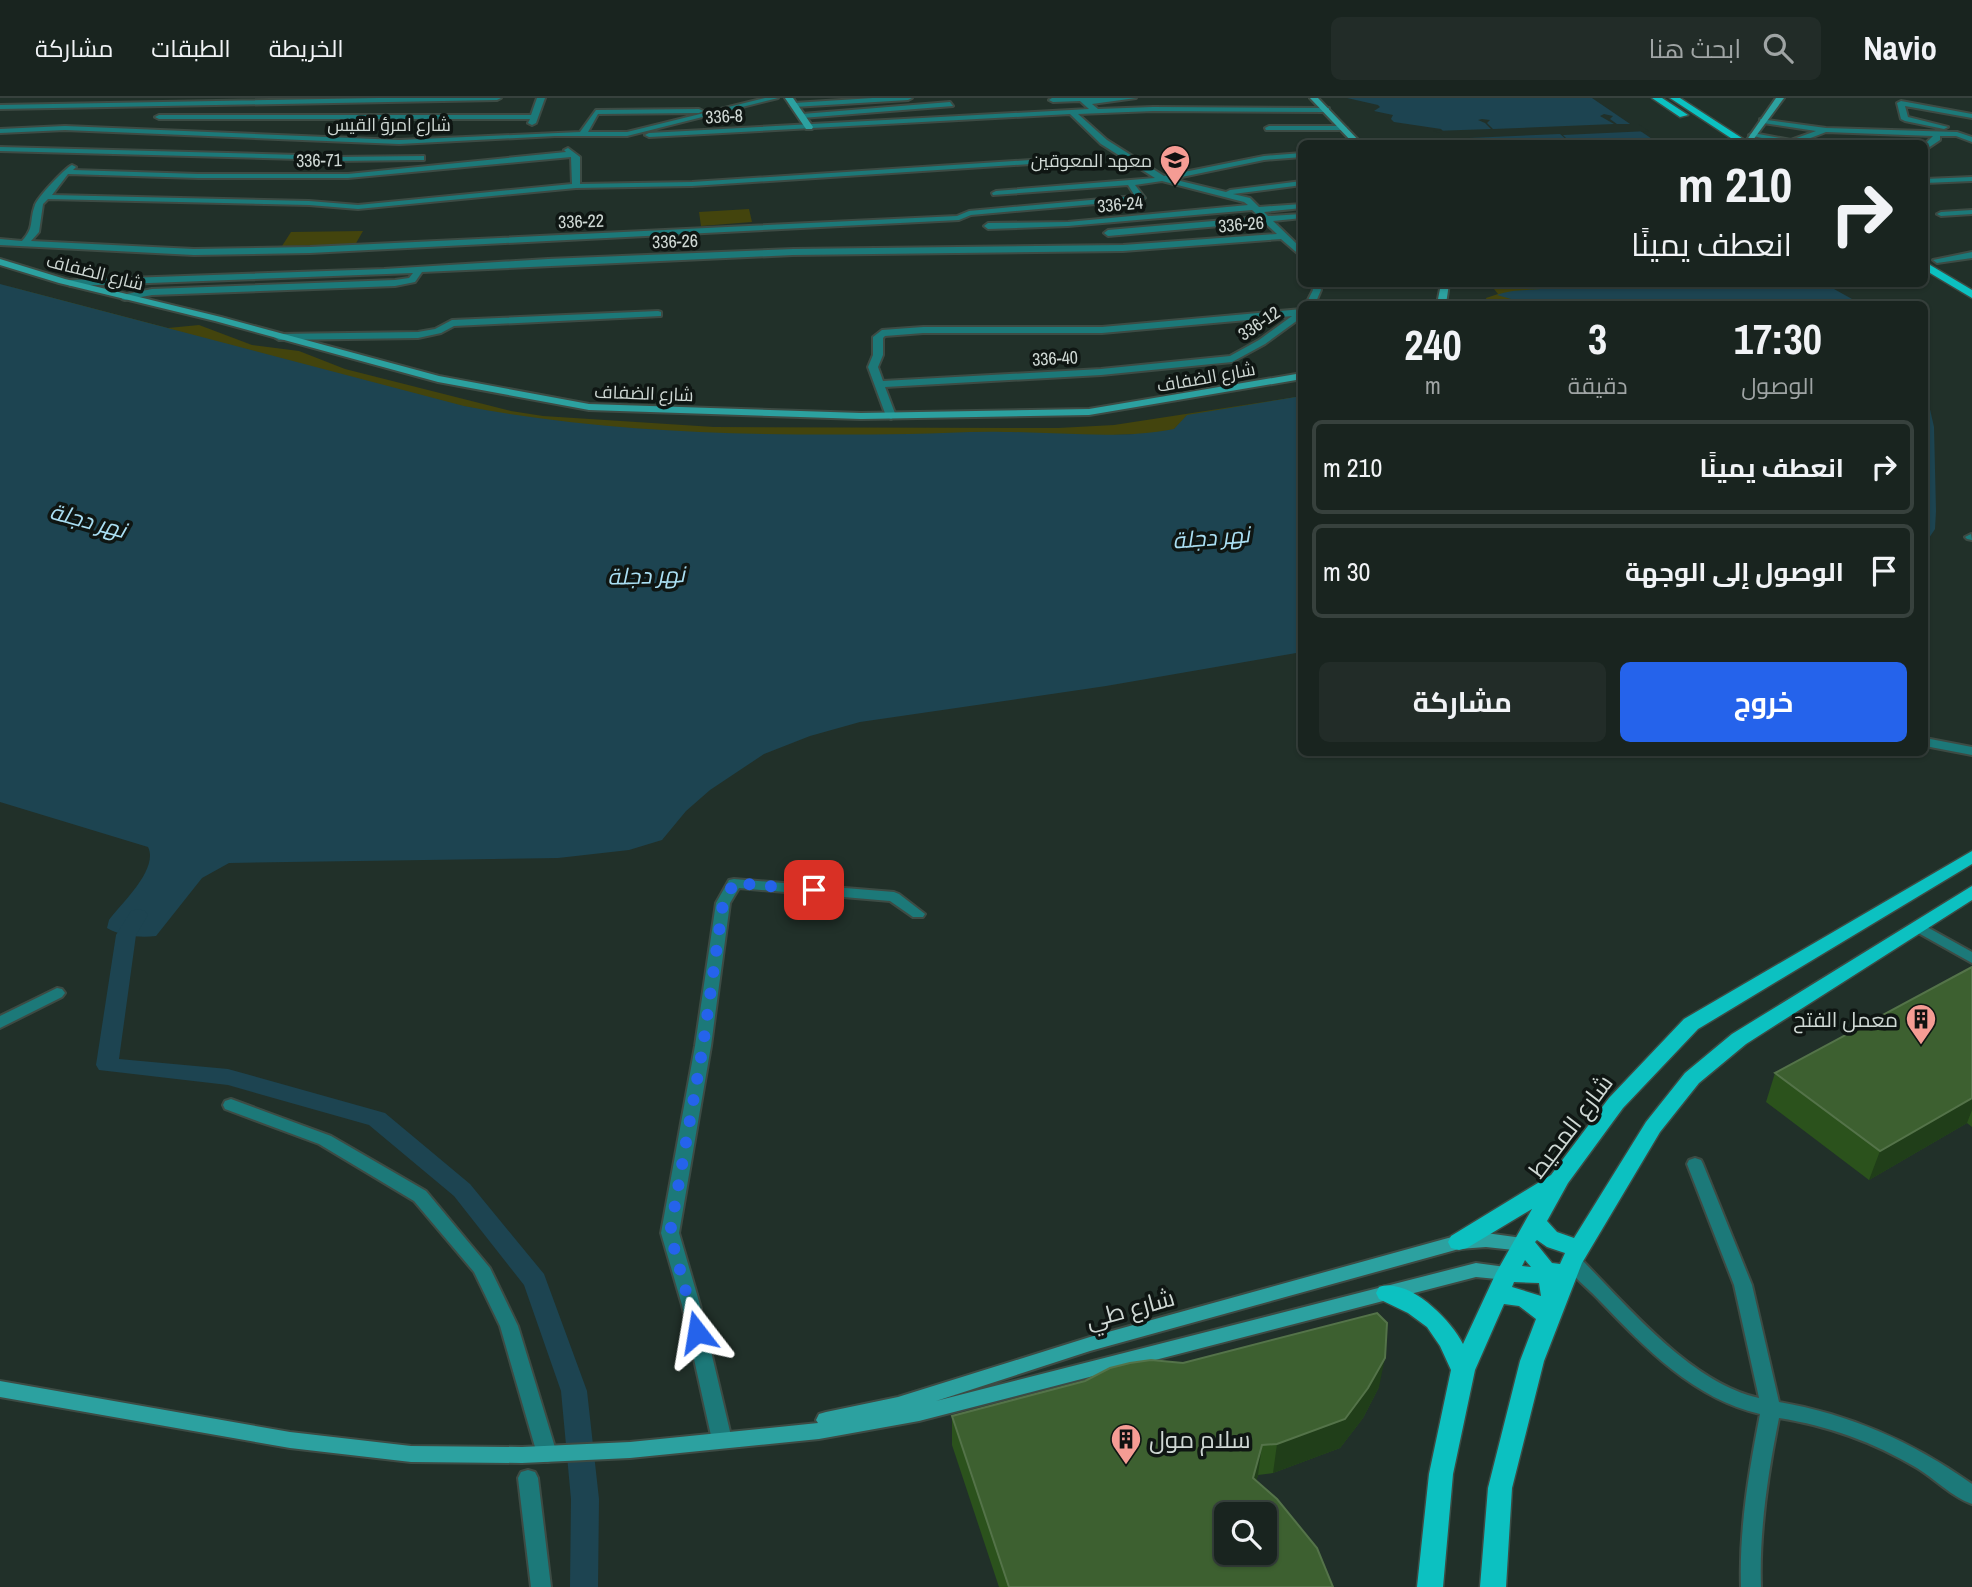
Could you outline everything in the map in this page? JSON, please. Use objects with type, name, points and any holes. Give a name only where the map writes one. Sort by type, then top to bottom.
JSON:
[{"type":"main road","points":[[1656,98],[1681,113],[1707,119],[1747,140]]},
{"type":"main road","points":[[1674,98],[1724,140]]},
{"type":"main road","points":[[1928,255],[1972,281]]},
{"type":"main road","points":[[1928,267],[1972,295]]},
{"type":"main road","name":"شارع المحيط","points":[[1430,1587],[1441,1474],[1463,1370],[1507,1273],[1560,1178],[1616,1102],[1691,1024],[1972,856]]},
{"type":"main road","points":[[1493,1587],[1500,1488],[1532,1361],[1577,1254],[1654,1127],[1692,1077],[1740,1039],[1972,892]]},
{"type":"main road","points":[[1458,1242],[1513,1212],[1560,1178]]},
{"type":"main road","points":[[1536,1222],[1541,1233],[1577,1254]]},
{"type":"main road","points":[[1523,1244],[1547,1273],[1552,1291],[1550,1314]]},
{"type":"main road","points":[[1507,1273],[1524,1276],[1547,1273],[1577,1254]]},
{"type":"main road","points":[[1387,1293],[1418,1306],[1437,1320],[1452,1342],[1463,1370]]},
{"type":"main road","points":[[1497,1296],[1512,1294],[1528,1299],[1550,1314]]},
{"type":"street","points":[[0,107],[497,98]]},
{"type":"street","points":[[529,135],[541,98]]},
{"type":"street","name":"شارع امرؤ القيس","points":[[0,131],[65,128],[142,130],[399,142],[583,133],[626,134],[774,98]]},
{"type":"street","points":[[792,102],[908,98]]},
{"type":"street","points":[[1053,100],[1078,98],[1096,111]]},
{"type":"street","points":[[1086,102],[1132,98]]},
{"type":"street","points":[[1314,98],[1355,140]]},
{"type":"street","points":[[1750,140],[1776,100]]},
{"type":"street","points":[[360,117],[372,101]]},
{"type":"street","points":[[792,102],[809,127]]},
{"type":"street","points":[[1972,116],[1901,103],[1905,119],[1959,132],[1972,140]]},
{"type":"street","points":[[802,116],[950,104]]},
{"type":"street","points":[[142,130],[170,106]]},
{"type":"street","points":[[0,118],[12,107]]},
{"type":"street","points":[[583,133],[593,115],[601,111],[727,110],[732,132]]},
{"type":"street","name":"336-8","points":[[626,134],[732,132],[1096,111],[1326,110]]},
{"type":"street","points":[[1925,123],[1938,110]]},
{"type":"street","points":[[1072,112],[1104,142],[1163,179],[1243,198],[1257,208],[1298,250]]},
{"type":"street","points":[[159,117],[534,117]]},
{"type":"street","points":[[414,126],[421,117]]},
{"type":"street","points":[[250,136],[269,118]]},
{"type":"street","points":[[1763,121],[1826,130],[1936,134],[1959,132],[1972,122]]},
{"type":"street","points":[[673,123],[684,134]]},
{"type":"street","points":[[55,135],[65,128]]},
{"type":"street","points":[[1269,128],[1343,128]]},
{"type":"street","points":[[1801,140],[1826,130]]},
{"type":"street","points":[[175,139],[185,133]]},
{"type":"street","points":[[399,142],[406,134]]},
{"type":"street","points":[[555,134],[559,144],[573,154],[577,165],[576,186]]},
{"type":"street","points":[[1928,146],[1937,138],[1936,134]]},
{"type":"street","points":[[418,169],[422,142]]},
{"type":"street","points":[[34,150],[44,143]]},
{"type":"street","points":[[154,153],[164,146]]},
{"type":"street","points":[[0,149],[299,157]]},
{"type":"street","points":[[23,244],[35,232],[39,203],[48,197],[65,172],[95,152]]},
{"type":"street","name":"336-71","points":[[65,172],[348,176],[573,154]]},
{"type":"street","points":[[192,175],[219,155]]},
{"type":"street","points":[[996,193],[1163,179],[1264,158],[1298,155]]},
{"type":"street","points":[[333,159],[421,158]]},
{"type":"street","points":[[48,197],[309,203],[359,207],[576,186],[692,184],[1061,160]]},
{"type":"street","points":[[1928,181],[1972,179]]},
{"type":"street","name":"336-22","points":[[0,242],[194,252],[414,246],[822,226],[958,218],[969,213],[1141,198],[1130,183]]},
{"type":"street","points":[[1225,193],[1298,184]]},
{"type":"street","name":"336-24","points":[[988,226],[1069,224],[1298,206]]},
{"type":"street","points":[[1941,214],[1972,212]]},
{"type":"street","points":[[1108,233],[1298,216]]},
{"type":"street","name":"336-26","points":[[69,283],[793,252],[1123,248],[1282,236]]},
{"type":"street","points":[[1937,260],[1972,255]]},
{"type":"street","name":"شارع الضفاف","points":[[0,262],[69,283],[438,379],[570,405],[891,416],[1099,411],[1298,377]]},
{"type":"street","points":[[125,297],[152,292],[395,283],[412,280],[419,270]]},
{"type":"street","points":[[891,416],[873,367],[878,355],[877,337],[885,332],[1083,331],[1298,312]]},
{"type":"street","points":[[279,337],[418,335],[438,331],[452,323],[658,314]]},
{"type":"street","name":"336-12","points":[[1232,359],[1262,342],[1298,315]]},
{"type":"street","name":"336-40","points":[[878,384],[1101,372],[1232,359]]},
{"type":"street","points":[[1928,743],[1972,751]]},
{"type":"street","points":[[722,1440],[691,1305],[670,1233],[703,1046],[723,903],[734,883],[894,897],[918,914]]},
{"type":"street","points":[[1918,928],[1972,958]]},
{"type":"street","points":[[0,1023],[57,993]]},
{"type":"street","points":[[231,1105],[325,1140],[420,1196],[481,1268],[509,1326],[547,1454]]},
{"type":"street","points":[[1695,1164],[1743,1286],[1772,1409],[1760,1460],[1750,1558],[1751,1587]]},
{"type":"street","name":"شارع طي","points":[[753,1436],[898,1405],[1090,1344],[1458,1242],[1486,1240],[1523,1244]]},
{"type":"street","points":[[1577,1254],[1664,1350],[1729,1396],[1772,1409],[1829,1420],[1873,1436],[1919,1459],[1972,1495]]},
{"type":"street","name":"شارع طي","points":[[0,1389],[290,1440],[411,1454],[522,1455],[630,1450],[819,1431],[919,1413],[1476,1270],[1507,1273]]},
{"type":"street","points":[[528,1478],[541,1587]]},
{"type":"shaded area","points":[[749,209],[752,222],[701,226],[699,212]]},
{"type":"shaded area","points":[[363,231],[355,245],[282,246],[291,232]]},
{"type":"shaded area","points":[[0,284],[168,328],[199,325],[252,345],[299,351],[345,369],[511,411],[543,416],[714,427],[1058,428],[1114,425],[1298,397],[1179,426],[1174,429],[1175,433],[966,440],[579,431],[345,381]]},
{"type":"shaded area","points":[[1580,287],[1569,301],[1486,301],[1486,298],[1498,294],[1494,289]]},
{"type":"water","points":[[1347,98],[1592,98],[1654,140],[1452,140],[1441,129],[1394,122],[1391,119],[1393,115],[1374,111],[1380,107]]},
{"type":"water","name":"نهر دجلة","points":[[0,284],[464,406],[630,428],[797,434],[1132,434],[1174,429],[1187,415],[1298,397],[1298,653],[1106,686],[860,722],[810,736],[764,754],[710,790],[686,811],[662,840],[629,850],[558,858],[229,863],[202,878],[156,936],[118,933],[107,928],[109,920],[144,875],[150,856],[148,847],[0,802]]},
{"type":"water","points":[[1830,287],[1856,301],[1518,301],[1497,295],[1545,288]]},
{"type":"water","points":[[1928,400],[1934,427],[1935,529],[1928,540]]},
{"type":"pier","points":[[1600,116],[1613,116],[1610,119],[1617,124],[1638,124],[1649,131],[1563,135],[1567,140],[1560,134],[1446,139],[1433,131],[1491,129],[1478,120],[1482,119],[1490,120],[1487,123],[1493,129],[1614,124]]},
{"type":"building","name":"معمل الفتح","points":[[1972,967],[1972,1098],[1880,1151],[1775,1073]]},
{"type":"building","name":"سلام مول","points":[[1377,1313],[1387,1323],[1385,1358],[1368,1388],[1345,1419],[1277,1444],[1262,1445],[1253,1478],[1277,1499],[1317,1548],[1333,1587],[1009,1587],[952,1416],[1085,1381],[1110,1368],[1151,1360],[1183,1363]]},
{"type":"waterway","points":[[138,915],[126,935],[107,1065],[228,1077],[377,1119],[462,1190],[535,1281],[574,1391],[585,1499],[584,1587]]},
{"type":"place","name":"معهد المعوقين","points":[[1175,187]]},
{"type":"place","name":"معمل الفتح","points":[[1921,1046]]},
{"type":"place","name":"سلام مول","points":[[1126,1466]]},
{"type":"route","points":[[697,1332],[670,1233],[703,1046],[723,903],[734,883],[814,890]]}]
